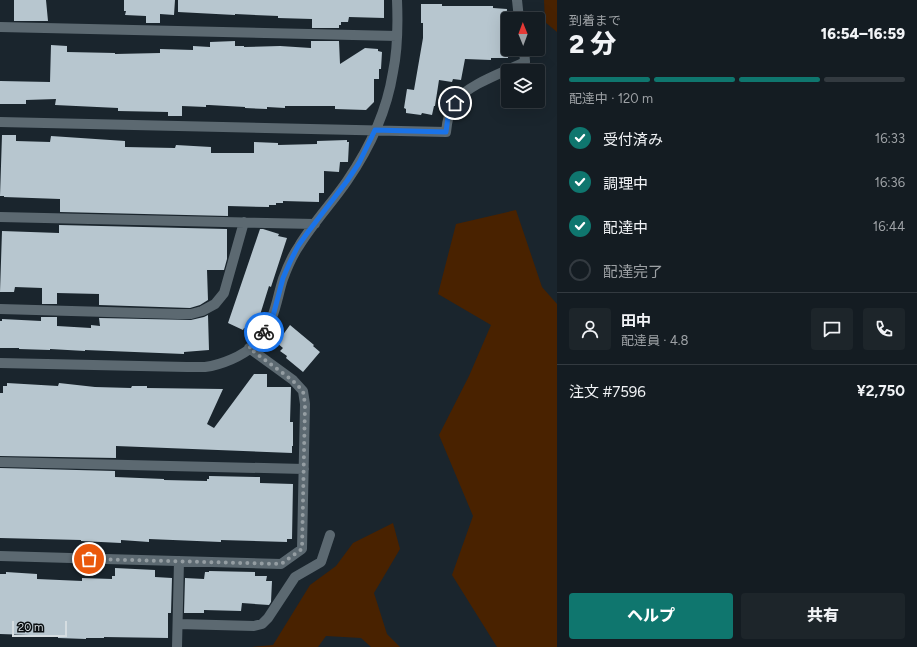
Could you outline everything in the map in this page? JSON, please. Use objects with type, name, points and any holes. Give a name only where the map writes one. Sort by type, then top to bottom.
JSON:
[{"type":"street","points":[[0,363],[206,367],[223,363],[237,356],[254,344],[264,332],[273,316],[283,278],[298,246],[359,163],[375,130],[382,113],[393,72],[398,24],[397,0]]},
{"type":"street","points":[[517,0],[519,12]]},
{"type":"street","points":[[0,27],[397,36]]},
{"type":"street","points":[[0,122],[446,132],[448,117],[460,96],[478,84],[525,62],[525,56]]},
{"type":"street","points":[[0,217],[314,224]]},
{"type":"street","points":[[0,309],[178,314],[191,314],[202,311],[215,304],[224,293],[244,222]]},
{"type":"street","points":[[0,556],[281,564],[302,549],[305,404],[303,391],[292,380],[249,348]]},
{"type":"street","points":[[0,462],[304,469]]},
{"type":"street","points":[[178,624],[254,626],[262,624],[268,618],[295,577],[321,562],[330,535]]},
{"type":"street","points":[[177,647],[179,561]]},
{"type":"shaded area","points":[[544,0],[557,0],[557,32],[545,22]]},
{"type":"shaded area","points":[[516,210],[542,287],[557,304],[557,647],[497,647],[452,575],[473,516],[439,435],[469,376],[491,325],[438,294],[456,224]]},
{"type":"shaded area","points":[[393,523],[400,549],[374,593],[387,634],[400,647],[371,647],[361,638],[326,636],[318,647],[252,647],[273,645],[310,585],[336,566],[353,543]]},
{"type":"building","points":[[14,0],[46,0],[48,21],[14,21]]},
{"type":"building","points":[[124,0],[175,0],[174,15],[160,14],[160,23],[146,23],[146,16],[125,15],[126,11],[124,11]]},
{"type":"building","points":[[178,0],[384,0],[384,18],[349,17],[348,22],[341,22],[339,28],[312,28],[312,19],[278,18],[278,16],[178,12]]},
{"type":"building","points":[[421,4],[442,4],[442,6],[493,6],[493,8],[507,9],[507,12],[501,12],[501,56],[508,56],[508,58],[491,58],[491,60],[465,59],[461,80],[453,79],[452,82],[439,80],[432,115],[422,113],[421,115],[406,113],[406,109],[404,108],[407,89],[414,90],[423,38],[423,23],[421,23]]},
{"type":"building","points":[[235,41],[235,46],[244,47],[280,46],[311,48],[311,41],[339,41],[340,64],[365,48],[378,49],[378,51],[382,52],[381,69],[379,69],[379,79],[374,79],[374,102],[366,110],[335,109],[335,106],[285,106],[285,108],[267,107],[267,109],[209,105],[206,105],[206,107],[182,106],[182,116],[168,116],[168,112],[118,111],[118,108],[55,105],[56,99],[26,100],[26,104],[0,104],[0,81],[50,82],[51,45],[67,46],[67,52],[115,54],[160,53],[160,49],[193,50],[193,46],[210,47],[210,42]]},
{"type":"building","points":[[2,135],[16,135],[16,141],[50,142],[51,136],[125,141],[125,147],[175,148],[176,145],[211,147],[211,153],[254,153],[254,142],[278,143],[278,145],[317,144],[317,141],[347,140],[347,142],[349,142],[348,162],[340,162],[339,172],[324,171],[324,193],[319,193],[319,202],[283,201],[283,203],[276,203],[276,205],[269,205],[269,207],[228,206],[228,216],[60,212],[60,199],[0,196]]},
{"type":"building","points":[[59,225],[227,229],[227,259],[224,270],[207,270],[208,300],[200,305],[190,308],[99,305],[99,294],[57,293],[57,304],[42,304],[42,288],[15,287],[14,292],[0,292],[2,231],[59,233]]},
{"type":"building","points":[[260,229],[279,234],[278,236],[287,238],[260,315],[252,327],[248,325],[243,330],[228,323]]},
{"type":"building","points":[[208,315],[209,350],[184,352],[184,354],[0,348],[0,321],[2,321],[2,319],[41,321],[41,317],[57,317],[57,326],[91,328],[91,325],[100,326],[99,318],[191,320]]},
{"type":"building","points":[[290,325],[320,352],[303,372],[286,358],[287,356],[280,351],[283,348],[277,343]]},
{"type":"building","points":[[254,374],[267,374],[267,387],[291,387],[290,422],[293,422],[292,453],[116,446],[116,458],[0,456],[0,393],[3,393],[3,386],[7,386],[7,383],[58,386],[59,383],[95,387],[131,388],[132,386],[147,386],[147,388],[223,389],[207,424],[214,428]]},
{"type":"building","points":[[0,468],[115,471],[115,477],[164,480],[207,481],[209,476],[260,477],[260,483],[293,484],[292,539],[287,539],[287,542],[221,540],[221,542],[149,539],[149,542],[121,540],[121,543],[81,540],[0,538]]},
{"type":"building","points":[[115,568],[155,570],[155,577],[172,578],[171,613],[168,613],[168,638],[104,637],[86,639],[58,638],[58,636],[0,634],[0,574],[6,574],[6,572],[37,574],[37,579],[82,581],[82,578],[112,579],[112,576],[115,576]]},
{"type":"building","points":[[205,572],[255,572],[255,576],[267,576],[266,581],[272,581],[271,602],[269,605],[242,603],[241,611],[204,610],[204,613],[184,613],[185,578],[204,579]]},
{"type":"way so far","points":[[89,559],[281,564],[302,549],[305,404],[303,391],[292,380],[249,348],[264,332]]},
{"type":"route","points":[[264,332],[273,316],[283,278],[298,246],[359,163],[375,130],[446,132],[448,117],[455,103]]}]
